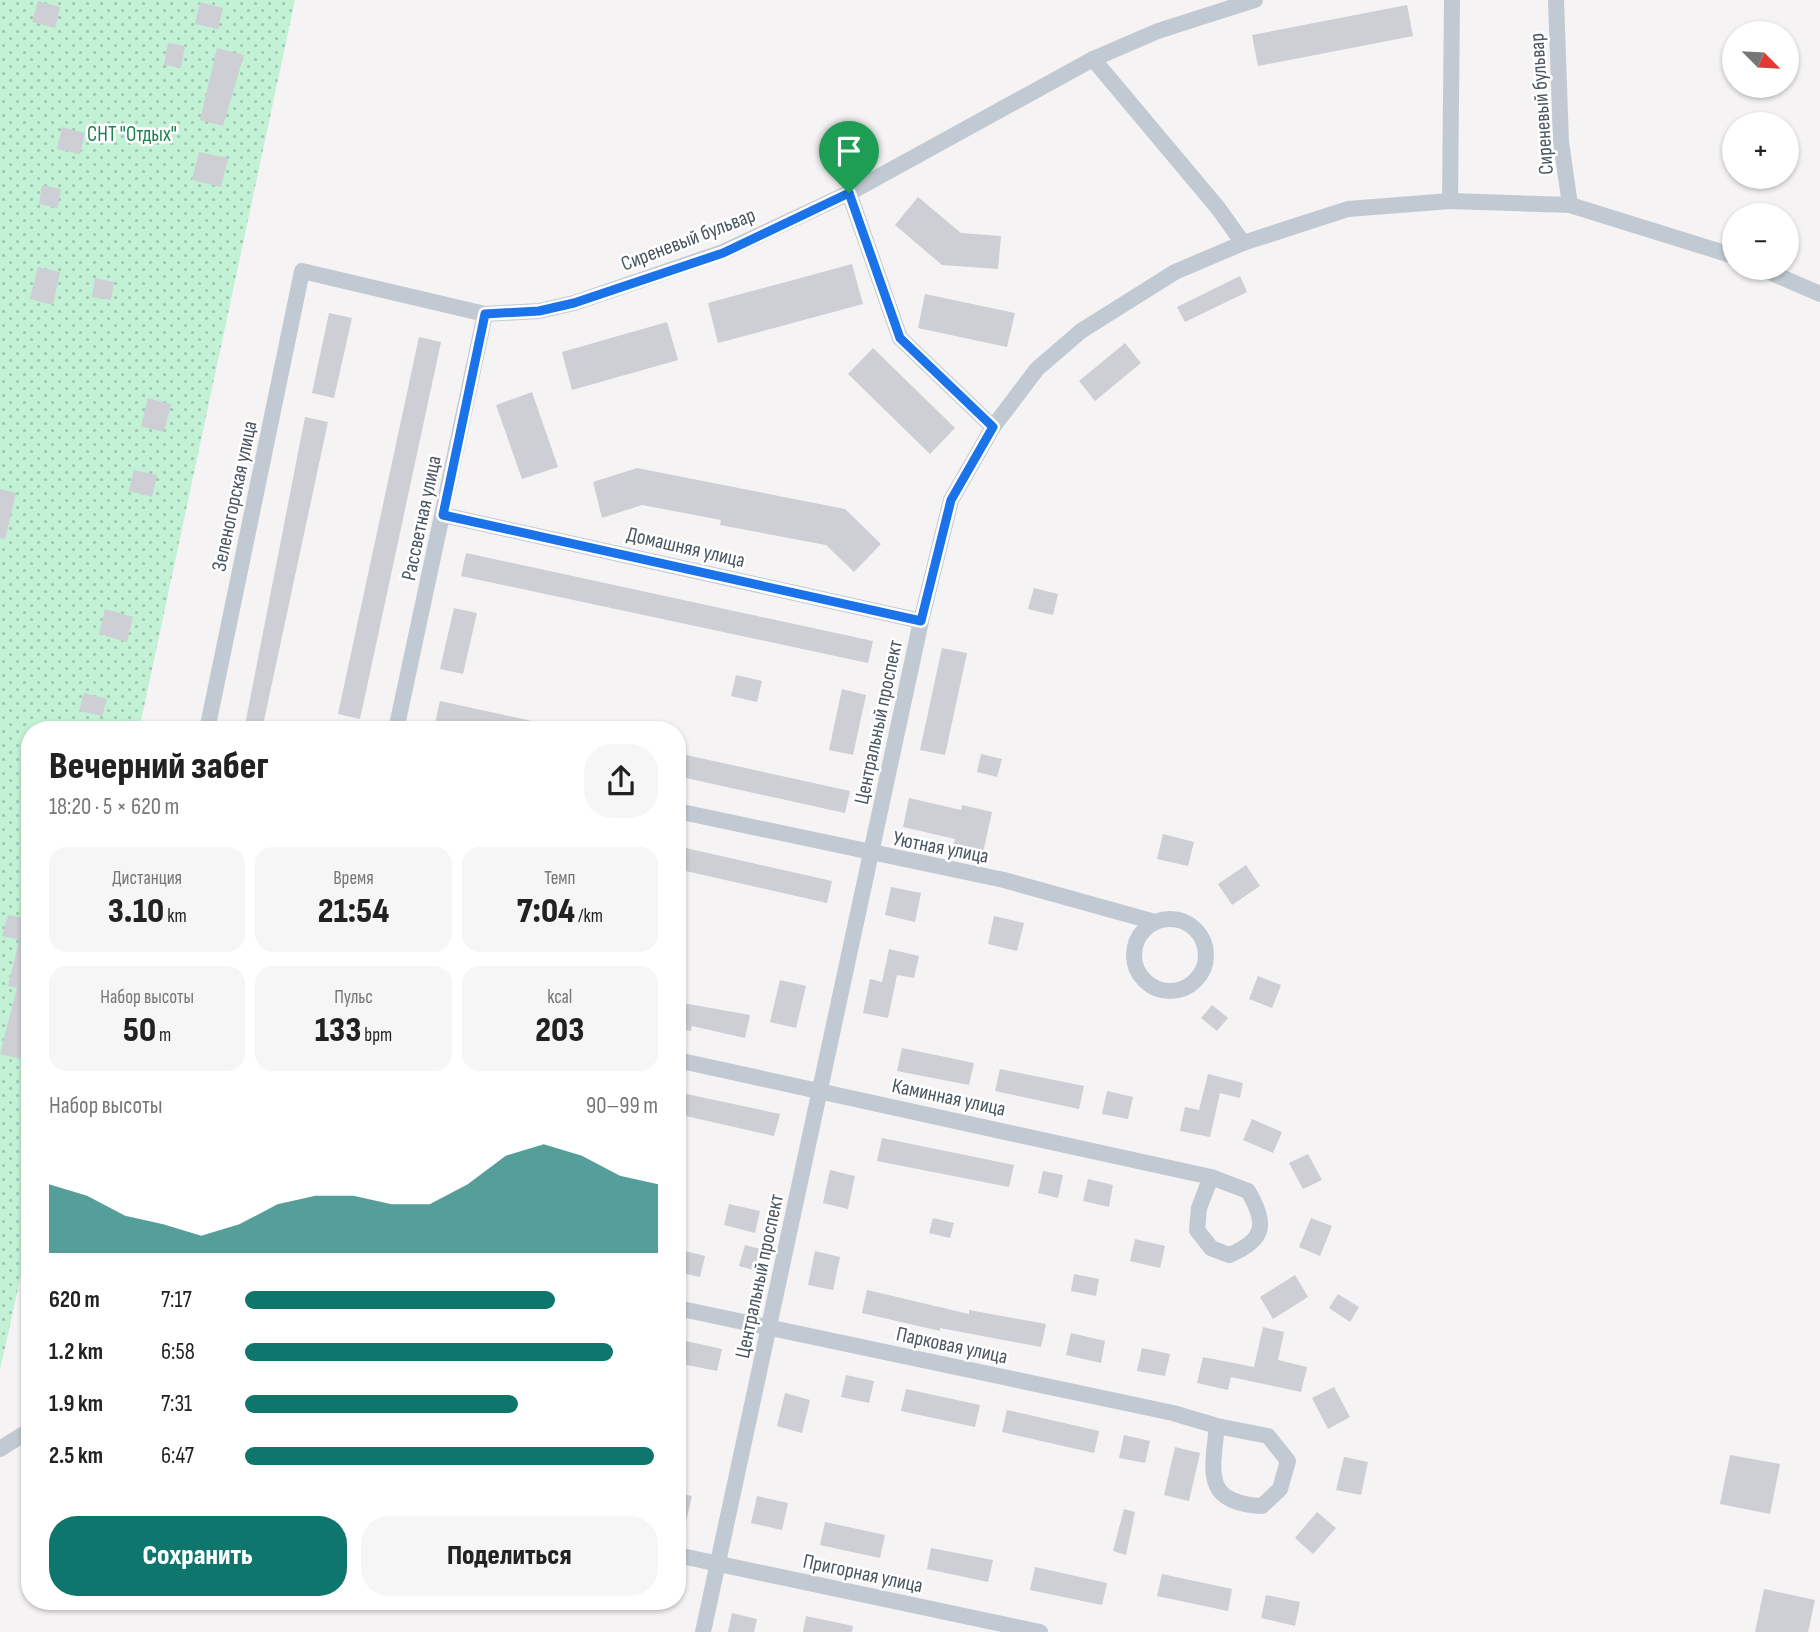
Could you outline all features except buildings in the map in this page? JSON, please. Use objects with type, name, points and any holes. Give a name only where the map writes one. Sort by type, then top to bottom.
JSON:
[{"type":"street","name":"Сиреневый бульвар","points":[[302,271],[485,314],[539,311],[574,303],[723,253],[849,193],[1093,59],[1158,31],[1255,0]]},
{"type":"street","points":[[1450,201],[1452,0]]},
{"type":"street","name":"Сиреневый бульвар","points":[[1556,0],[1561,142],[1570,205]]},
{"type":"street","points":[[1093,59],[1218,208],[1243,243]]},
{"type":"street","points":[[849,193],[900,338],[993,427]]},
{"type":"street","name":"Центральный проспект","points":[[703,1632],[921,621],[951,500],[993,427],[1037,369],[1081,331],[1175,272],[1243,243],[1348,209],[1450,201],[1570,205],[1722,252]]},
{"type":"street","name":"Зеленогорская улица","points":[[209,721],[302,271]]},
{"type":"street","points":[[1788,280],[1820,294]]},
{"type":"street","name":"Рассветная улица","points":[[398,721],[485,314]]},
{"type":"street","name":"Домашняя улица","points":[[443,515],[921,621]]},
{"type":"street","name":"Уютная улица","points":[[686,813],[871,855],[1004,880],[1155,922]]},
{"type":"street","points":[[1175,919],[1185,922],[1194,927],[1205,944],[1206,965],[1195,983],[1176,992],[1156,989],[1147,983],[1135,966],[1133,956],[1139,936],[1155,922],[1175,919]]},
{"type":"street","name":"Каминная улица","points":[[686,1062],[1211,1177],[1248,1191],[1261,1213],[1259,1234],[1248,1247],[1229,1255],[1211,1248],[1197,1230],[1199,1208],[1211,1177]]},
{"type":"street","name":"Парковая улица","points":[[686,1310],[1173,1413],[1217,1426],[1268,1436],[1288,1461],[1280,1489],[1262,1506],[1238,1504],[1222,1495],[1212,1472],[1217,1426]]},
{"type":"street","points":[[0,1449],[21,1436]]},
{"type":"street","name":"Пригорная улица","points":[[686,1557],[1040,1632]]},
{"type":"green space","name":"СНТ \"Отдых\"","points":[[0,0],[295,0],[141,721],[21,721],[21,1275],[0,1370]]},
{"type":"route","points":[[849,193],[900,338],[993,427],[951,500],[921,621],[443,515],[485,314],[539,311],[574,303],[723,253],[849,193]]}]
